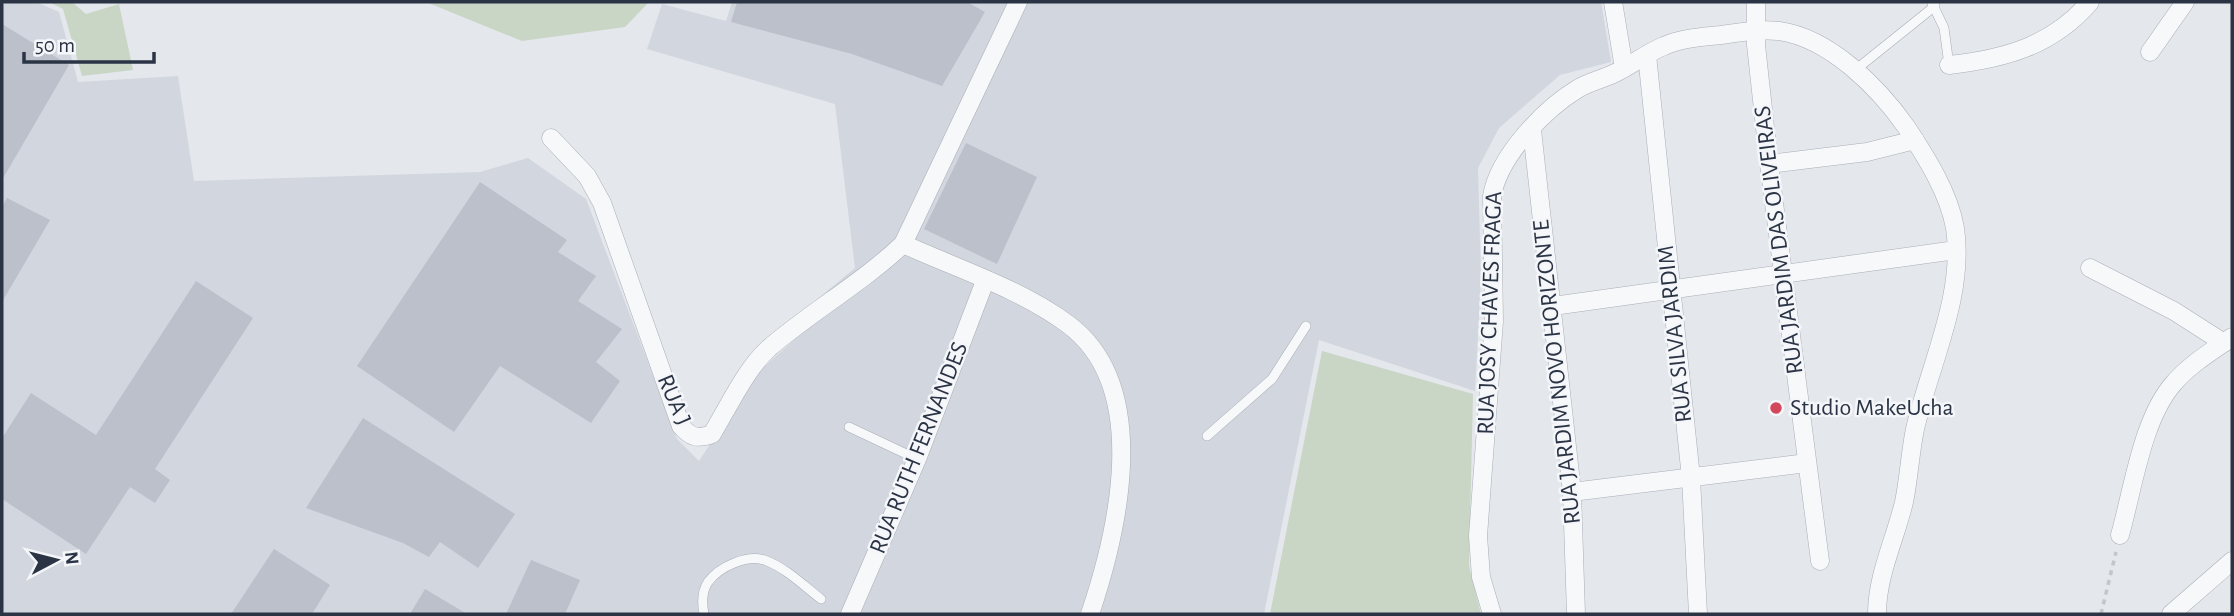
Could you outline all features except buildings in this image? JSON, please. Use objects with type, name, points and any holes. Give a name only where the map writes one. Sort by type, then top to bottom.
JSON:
[{"type":"street","points":[[1018,2],[903,244],[1036,304],[1071,327],[1097,354],[1112,380],[1121,448],[1119,489],[1113,535],[1090,614]]},
{"type":"street","points":[[1613,2],[1624,68]]},
{"type":"street","name":"RUA JARDIM DAS OLIVEIRAS","points":[[1756,2],[1755,31],[1769,164],[1820,561]]},
{"type":"street","points":[[1948,65],[2017,54],[2060,31],[2090,2]]},
{"type":"street","points":[[2150,52],[2185,2]]},
{"type":"street","name":"RUA JOSY CHAVES FRAGA","points":[[1492,614],[1481,577],[1478,536],[1494,321],[1492,196],[1503,162],[1566,96],[1665,45],[1693,38],[1755,31],[1780,32],[1806,40],[1854,71],[1897,114],[1915,140],[1944,196],[1954,226],[1956,250],[1946,318],[1915,430],[1904,501],[1879,584],[1877,614]]},
{"type":"street","name":"RUA SILVA JARDIM","points":[[1647,55],[1669,291],[1691,478],[1698,614]]},
{"type":"street","name":"RUA JARDIM NOVO HORIZONTE","points":[[1532,130],[1572,492],[1576,614]]},
{"type":"street","name":"RUA J","points":[[551,138],[587,176],[602,203],[681,426],[689,435],[697,437],[712,433],[751,370],[768,349],[846,292],[903,244]]},
{"type":"street","points":[[1769,164],[1867,152],[1915,140]]},
{"type":"street","points":[[1553,306],[1956,250]]},
{"type":"street","points":[[2090,268],[2228,340],[2173,384],[2159,405],[2150,425],[2120,535]]},
{"type":"street","name":"RUA RUTH FERNANDES","points":[[850,614],[917,459],[985,281]]},
{"type":"street","points":[[1572,492],[1807,463]]},
{"type":"street","points":[[2171,614],[2232,561]]},
{"type":"lane","points":[[1854,71],[1933,4],[1944,28],[1948,65]]},
{"type":"lane","points":[[1208,436],[1272,379],[1306,326]]},
{"type":"lane","points":[[849,427],[917,459]]},
{"type":"lane","points":[[704,614],[702,603],[707,583],[724,568],[744,560],[765,559],[821,599]]},
{"type":"path","points":[[2101,614],[2120,535]]},
{"type":"shaded area","points":[[2,2],[36,2],[59,12],[78,82],[178,76],[194,181],[480,172],[528,158],[586,199],[677,439],[699,461],[756,374],[813,323],[797,316],[855,268],[835,104],[647,49],[662,4],[726,21],[732,2],[1601,2],[1611,62],[1560,75],[1499,128],[1478,168],[1481,278],[1475,391],[1319,340],[1264,614],[2,614]]},
{"type":"green space","points":[[49,2],[72,2],[86,14],[119,4],[133,70],[82,76],[63,9]]},
{"type":"green space","points":[[426,2],[649,2],[625,27],[522,41]]},
{"type":"green space","points":[[1322,351],[1473,394],[1469,566],[1481,614],[1270,614]]},
{"type":"place","name":"Studio MakeUcha","points":[[1776,408]]}]
